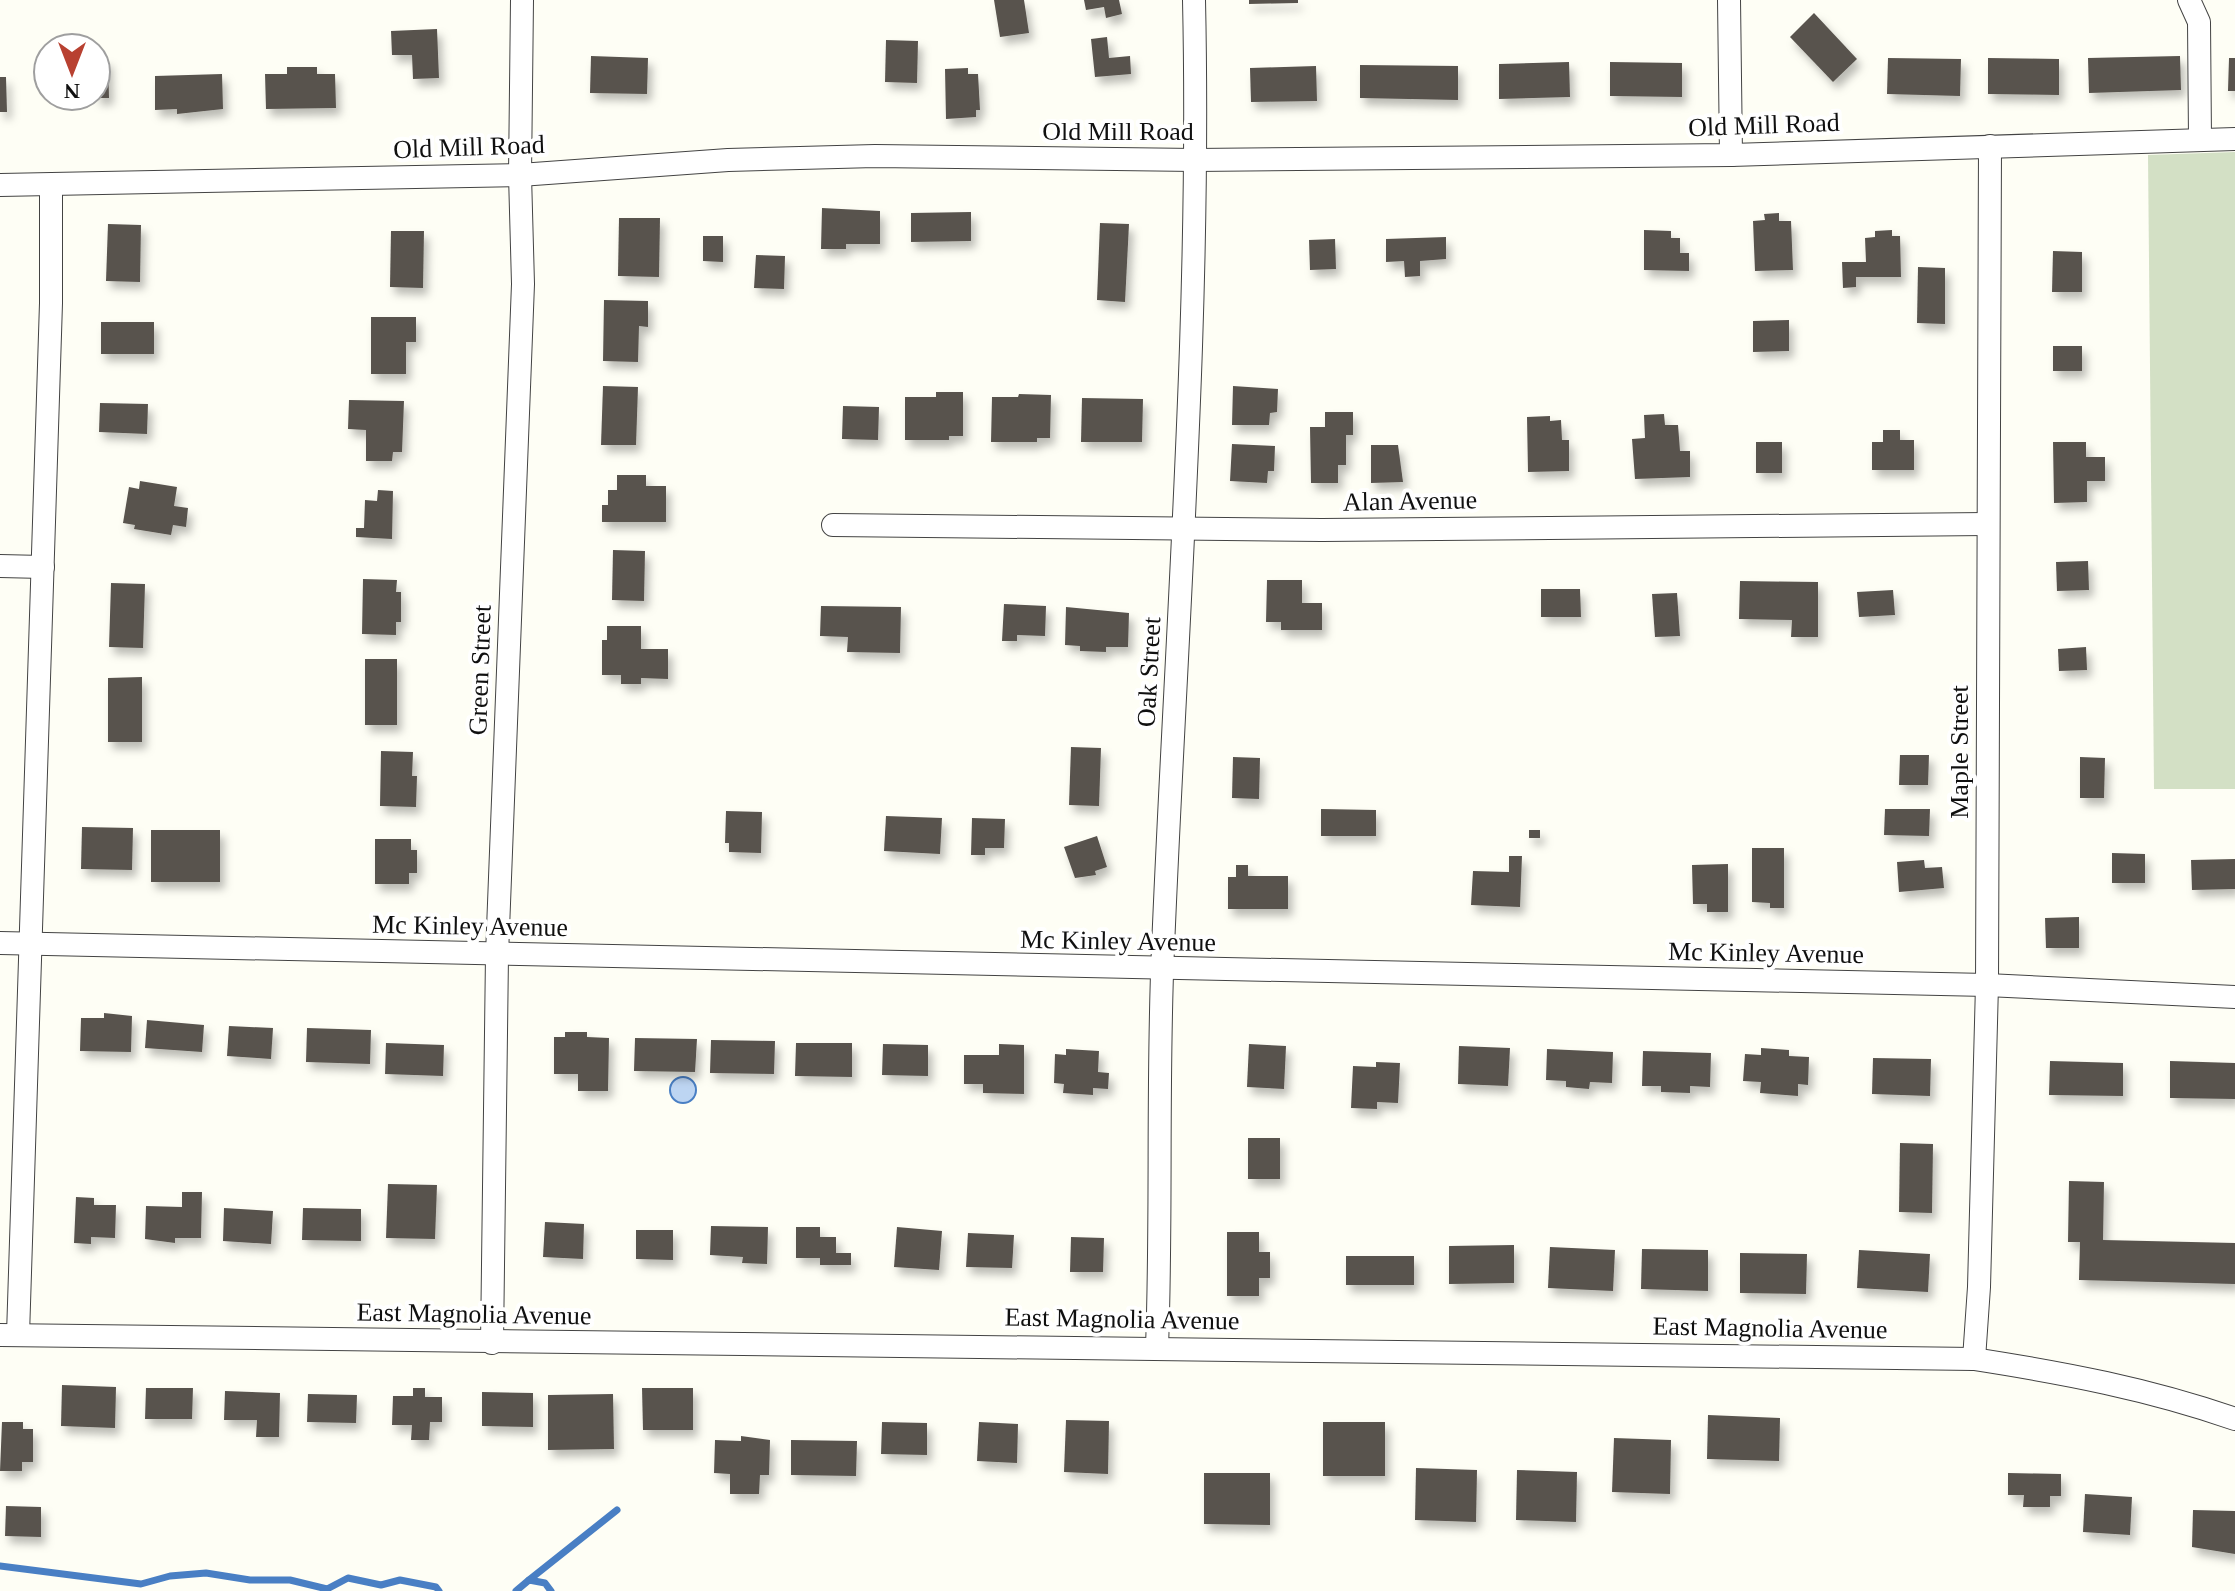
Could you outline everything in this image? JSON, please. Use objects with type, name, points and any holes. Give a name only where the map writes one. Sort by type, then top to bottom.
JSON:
[{"type":"street","name":"Green Street","points":[[492,1343],[497,955],[523,284],[520,175],[522,0]]},
{"type":"street","name":"Oak Street","points":[[1157,1347],[1162,970],[1184,527],[1195,160],[1194,0]]},
{"type":"street","points":[[1729,0],[1731,155]]},
{"type":"street","points":[[2189,0],[2199,22],[2200,139]]},
{"type":"street","name":"Old Mill Road","points":[[0,185],[520,175],[728,160],[875,156],[1195,160],[1731,155],[2235,139]]},
{"type":"street","name":"Maple Street","points":[[1974,1359],[1987,985],[1990,146]]},
{"type":"street","points":[[9,1335],[31,944],[51,303],[51,185]]},
{"type":"street","name":"Alan Avenue","points":[[833,525],[1322,530],[1987,524]]},
{"type":"street","points":[[0,566],[43,567]]},
{"type":"street","name":"Mc Kinley Avenue","points":[[0,943],[1162,970],[1987,985],[2235,997]]},
{"type":"street","name":"East Magnolia Avenue","points":[[9,1335],[1974,1359],[2109,1381],[2168,1395],[2235,1419]]},
{"type":"green space","points":[[2235,152],[2235,789],[2154,789],[2148,155]]},
{"type":"water","points":[[683,1077],[692,1081],[696,1090],[692,1099],[683,1103],[674,1099],[670,1090],[674,1081]]},
{"type":"building","points":[[994,0],[1024,0],[1029,33],[1000,37]]},
{"type":"building","points":[[1084,0],[1119,0],[1122,14],[1106,18],[1104,7],[1086,10]]},
{"type":"building","points":[[1249,0],[1298,0],[1298,3],[1249,4]]},
{"type":"building","points":[[1814,13],[1857,59],[1833,82],[1790,37]]},
{"type":"building","points":[[437,29],[439,78],[413,79],[412,55],[392,55],[391,31]]},
{"type":"building","points":[[1107,37],[1109,58],[1130,56],[1131,74],[1095,77],[1091,39]]},
{"type":"building","points":[[886,40],[918,41],[917,83],[885,82]]},
{"type":"building","points":[[591,56],[648,58],[647,94],[590,93]]},
{"type":"building","points":[[2180,56],[2181,90],[2089,93],[2088,58]]},
{"type":"building","points":[[1888,58],[1961,59],[1960,96],[1887,94]]},
{"type":"building","points":[[1988,58],[2059,59],[2059,95],[1988,94]]},
{"type":"building","points":[[2229,58],[2235,58],[2235,91],[2228,91]]},
{"type":"building","points":[[1569,62],[1570,97],[1499,99],[1499,64]]},
{"type":"building","points":[[1610,62],[1682,63],[1682,97],[1610,96]]},
{"type":"building","points":[[1360,65],[1458,66],[1458,100],[1360,98]]},
{"type":"building","points":[[1316,66],[1317,101],[1251,102],[1250,68]]},
{"type":"building","points":[[287,67],[317,67],[317,74],[335,74],[336,108],[266,109],[265,74],[287,74]]},
{"type":"building","points":[[968,68],[968,74],[978,74],[980,110],[976,110],[976,117],[946,119],[945,69]]},
{"type":"building","points":[[222,74],[223,109],[177,114],[177,109],[155,110],[155,76]]},
{"type":"building","points":[[0,77],[6,77],[7,112],[0,112]]},
{"type":"building","points":[[822,208],[880,211],[880,244],[846,244],[846,249],[821,249]]},
{"type":"building","points":[[971,212],[971,241],[911,242],[911,213]]},
{"type":"building","points":[[1779,213],[1779,221],[1791,221],[1793,270],[1755,271],[1753,221],[1765,220],[1764,214]]},
{"type":"building","points":[[619,218],[660,218],[659,277],[618,276]]},
{"type":"building","points":[[1100,223],[1129,224],[1125,302],[1097,300]]},
{"type":"building","points":[[108,224],[141,225],[140,282],[106,281]]},
{"type":"building","points":[[1644,230],[1671,231],[1671,238],[1680,238],[1680,253],[1689,253],[1689,271],[1644,270]]},
{"type":"building","points":[[1892,230],[1892,236],[1900,236],[1901,277],[1856,277],[1856,287],[1843,288],[1842,262],[1866,262],[1865,238],[1875,237],[1875,231]]},
{"type":"building","points":[[391,231],[424,231],[423,288],[390,287]]},
{"type":"building","points":[[703,236],[723,236],[723,262],[703,261]]},
{"type":"building","points":[[1446,237],[1446,259],[1420,261],[1420,276],[1405,277],[1404,261],[1386,262],[1386,239]]},
{"type":"building","points":[[1335,239],[1336,269],[1310,270],[1309,240]]},
{"type":"building","points":[[2053,251],[2082,252],[2082,292],[2052,292]]},
{"type":"building","points":[[756,255],[785,256],[784,289],[754,288]]},
{"type":"building","points":[[1918,267],[1945,268],[1945,324],[1917,323]]},
{"type":"building","points":[[604,300],[648,301],[648,327],[639,326],[638,362],[603,361]]},
{"type":"building","points":[[371,317],[416,317],[416,342],[406,342],[406,374],[371,374]]},
{"type":"building","points":[[1789,320],[1789,351],[1753,352],[1753,321]]},
{"type":"building","points":[[101,322],[154,322],[154,354],[101,354]]},
{"type":"building","points":[[2053,346],[2082,346],[2082,371],[2053,371]]},
{"type":"building","points":[[603,386],[638,387],[636,445],[601,445]]},
{"type":"building","points":[[1233,386],[1278,389],[1277,412],[1270,413],[1269,425],[1232,425]]},
{"type":"building","points":[[936,392],[963,392],[963,436],[949,436],[949,440],[905,440],[905,397],[936,397]]},
{"type":"building","points":[[1019,394],[1051,395],[1050,438],[1037,438],[1037,442],[991,442],[992,397],[1018,397]]},
{"type":"building","points":[[1082,398],[1143,399],[1142,442],[1081,442]]},
{"type":"building","points":[[349,400],[404,401],[402,452],[393,452],[392,461],[366,461],[366,430],[348,429]]},
{"type":"building","points":[[100,403],[148,404],[147,434],[99,432]]},
{"type":"building","points":[[843,406],[879,407],[878,440],[842,439]]},
{"type":"building","points":[[1325,412],[1353,412],[1353,435],[1346,435],[1346,465],[1338,465],[1338,483],[1311,483],[1310,427],[1325,427]]},
{"type":"building","points":[[1664,414],[1665,425],[1678,425],[1680,451],[1690,451],[1690,477],[1635,479],[1632,439],[1645,438],[1644,415]]},
{"type":"building","points":[[1550,416],[1550,421],[1561,420],[1562,440],[1569,440],[1569,471],[1528,472],[1527,417]]},
{"type":"building","points":[[1883,430],[1900,430],[1900,440],[1914,440],[1914,470],[1872,470],[1872,442],[1883,442]]},
{"type":"building","points":[[1756,442],[1782,442],[1782,473],[1756,473]]},
{"type":"building","points":[[2053,442],[2086,442],[2086,457],[2105,457],[2105,481],[2087,481],[2087,502],[2054,503]]},
{"type":"building","points":[[1232,444],[1275,446],[1274,471],[1268,471],[1267,483],[1230,481]]},
{"type":"building","points":[[1371,445],[1398,445],[1403,482],[1371,483]]},
{"type":"building","points":[[617,475],[646,475],[646,486],[666,486],[666,522],[602,522],[602,505],[608,505],[608,490],[617,490]]},
{"type":"building","points":[[140,481],[177,487],[174,506],[188,508],[186,527],[173,525],[171,535],[134,529],[135,525],[123,523],[129,487],[139,489]]},
{"type":"building","points":[[378,490],[393,491],[392,539],[356,537],[356,528],[364,528],[365,500],[377,501]]},
{"type":"building","points":[[613,550],[645,551],[644,601],[612,600]]},
{"type":"building","points":[[2088,561],[2089,590],[2057,591],[2056,562]]},
{"type":"building","points":[[363,579],[397,580],[396,592],[401,592],[401,622],[396,622],[396,635],[362,634]]},
{"type":"building","points":[[1267,580],[1302,580],[1302,603],[1322,603],[1322,630],[1281,630],[1281,622],[1266,622]]},
{"type":"building","points":[[1740,581],[1818,582],[1818,637],[1791,637],[1792,620],[1739,619]]},
{"type":"building","points":[[111,583],[145,584],[143,648],[109,647]]},
{"type":"building","points":[[1541,589],[1580,589],[1581,617],[1541,617]]},
{"type":"building","points":[[1893,590],[1895,615],[1859,617],[1857,592]]},
{"type":"building","points":[[1677,593],[1680,636],[1655,637],[1652,594]]},
{"type":"building","points":[[1004,604],[1046,606],[1045,636],[1017,635],[1017,641],[1002,641]]},
{"type":"building","points":[[821,606],[901,607],[900,653],[847,652],[848,637],[820,636]]},
{"type":"building","points":[[1066,607],[1129,613],[1128,647],[1106,647],[1106,652],[1080,651],[1080,646],[1065,645]]},
{"type":"building","points":[[607,626],[641,626],[641,649],[668,649],[668,679],[641,678],[641,684],[621,684],[621,675],[602,675],[602,640],[607,640]]},
{"type":"building","points":[[2086,647],[2087,670],[2059,671],[2058,649]]},
{"type":"building","points":[[365,659],[397,659],[397,725],[365,725]]},
{"type":"building","points":[[142,677],[142,742],[108,742],[108,678]]},
{"type":"building","points":[[1071,747],[1101,748],[1099,806],[1069,805]]},
{"type":"building","points":[[381,751],[413,752],[412,776],[417,776],[416,807],[380,806]]},
{"type":"building","points":[[1900,755],[1929,755],[1928,785],[1899,785]]},
{"type":"building","points":[[1233,757],[1260,758],[1259,799],[1232,798]]},
{"type":"building","points":[[2080,757],[2105,758],[2104,798],[2080,798]]},
{"type":"building","points":[[1321,809],[1376,810],[1376,836],[1321,836]]},
{"type":"building","points":[[1885,809],[1930,809],[1929,836],[1884,835]]},
{"type":"building","points":[[726,811],[762,812],[761,853],[729,852],[729,843],[725,843]]},
{"type":"building","points":[[886,816],[942,818],[940,854],[884,851]]},
{"type":"building","points":[[972,818],[1005,819],[1004,848],[985,848],[985,855],[971,855]]},
{"type":"building","points":[[82,827],[133,828],[132,870],[81,869]]},
{"type":"building","points":[[151,830],[220,830],[220,882],[151,882]]},
{"type":"building","points":[[1529,830],[1540,830],[1540,838],[1529,838]]},
{"type":"building","points":[[1097,836],[1107,867],[1095,871],[1096,875],[1075,878],[1064,847]]},
{"type":"building","points":[[375,839],[411,839],[411,850],[417,850],[417,873],[409,873],[409,884],[375,884]]},
{"type":"building","points":[[1752,848],[1784,848],[1784,908],[1770,908],[1770,903],[1752,902]]},
{"type":"building","points":[[2112,853],[2145,854],[2145,883],[2112,883]]},
{"type":"building","points":[[1509,856],[1522,856],[1520,907],[1471,905],[1473,871],[1509,872]]},
{"type":"building","points":[[2235,859],[2235,889],[2192,890],[2191,860]]},
{"type":"building","points":[[1924,860],[1925,868],[1942,867],[1944,888],[1899,892],[1897,862]]},
{"type":"building","points":[[1728,864],[1728,912],[1707,912],[1707,904],[1693,904],[1692,865]]},
{"type":"building","points":[[1236,865],[1248,865],[1248,876],[1288,876],[1288,909],[1228,909],[1228,877],[1236,877]]},
{"type":"building","points":[[2079,917],[2079,948],[2046,948],[2045,918]]},
{"type":"building","points":[[104,1013],[132,1016],[131,1052],[80,1051],[81,1018],[104,1018]]},
{"type":"building","points":[[147,1020],[204,1025],[202,1052],[145,1048]]},
{"type":"building","points":[[229,1026],[273,1028],[271,1059],[227,1056]]},
{"type":"building","points":[[307,1028],[371,1030],[370,1064],[306,1062]]},
{"type":"building","points":[[565,1032],[587,1032],[587,1037],[609,1038],[608,1091],[578,1091],[578,1074],[554,1074],[554,1037],[565,1037]]},
{"type":"building","points":[[635,1038],[697,1039],[695,1072],[634,1071]]},
{"type":"building","points":[[711,1040],[775,1041],[774,1074],[710,1073]]},
{"type":"building","points":[[386,1043],[444,1045],[443,1076],[385,1074]]},
{"type":"building","points":[[796,1043],[852,1043],[852,1077],[795,1076]]},
{"type":"building","points":[[883,1044],[928,1045],[928,1076],[882,1075]]},
{"type":"building","points":[[999,1044],[1024,1045],[1024,1094],[983,1093],[983,1084],[964,1084],[964,1055],[999,1055]]},
{"type":"building","points":[[1249,1044],[1286,1046],[1284,1089],[1247,1087]]},
{"type":"building","points":[[1459,1046],[1510,1048],[1508,1086],[1458,1084]]},
{"type":"building","points":[[1761,1048],[1789,1050],[1789,1056],[1809,1057],[1808,1085],[1798,1084],[1798,1096],[1760,1093],[1761,1082],[1743,1081],[1745,1054],[1761,1055]]},
{"type":"building","points":[[1066,1049],[1099,1051],[1098,1072],[1109,1073],[1108,1089],[1093,1088],[1093,1095],[1063,1093],[1064,1084],[1054,1083],[1055,1054],[1066,1055]]},
{"type":"building","points":[[1547,1049],[1613,1052],[1612,1083],[1590,1082],[1589,1089],[1566,1087],[1566,1081],[1546,1080]]},
{"type":"building","points":[[1643,1051],[1711,1053],[1710,1087],[1690,1086],[1690,1093],[1661,1092],[1661,1086],[1642,1086]]},
{"type":"building","points":[[1873,1058],[1931,1059],[1930,1096],[1872,1094]]},
{"type":"building","points":[[2050,1061],[2123,1063],[2123,1096],[2049,1095]]},
{"type":"building","points":[[2170,1061],[2235,1063],[2235,1099],[2170,1098]]},
{"type":"building","points":[[1376,1062],[1400,1063],[1398,1103],[1377,1102],[1377,1109],[1351,1108],[1353,1066],[1376,1067]]},
{"type":"building","points":[[1248,1138],[1280,1138],[1280,1179],[1248,1179]]},
{"type":"building","points":[[1900,1143],[1933,1144],[1932,1213],[1899,1212]]},
{"type":"building","points":[[2069,1181],[2104,1182],[2103,1240],[2235,1243],[2235,1284],[2079,1280],[2080,1242],[2068,1242]]},
{"type":"building","points":[[388,1184],[437,1185],[435,1239],[386,1238]]},
{"type":"building","points":[[182,1192],[202,1192],[201,1238],[175,1238],[175,1243],[145,1239],[146,1206],[182,1207]]},
{"type":"building","points":[[76,1197],[94,1198],[94,1205],[116,1205],[115,1238],[91,1237],[91,1244],[74,1243]]},
{"type":"building","points":[[224,1208],[273,1211],[271,1244],[223,1241]]},
{"type":"building","points":[[303,1208],[361,1209],[361,1241],[302,1240]]},
{"type":"building","points":[[545,1222],[584,1224],[583,1259],[543,1257]]},
{"type":"building","points":[[711,1226],[768,1227],[767,1264],[742,1263],[743,1257],[710,1255]]},
{"type":"building","points":[[796,1227],[820,1227],[820,1237],[836,1237],[836,1253],[851,1253],[851,1265],[820,1265],[820,1258],[796,1258]]},
{"type":"building","points":[[897,1227],[942,1231],[939,1270],[894,1267]]},
{"type":"building","points":[[636,1230],[673,1230],[673,1260],[636,1259]]},
{"type":"building","points":[[1227,1232],[1259,1232],[1259,1252],[1270,1252],[1270,1278],[1259,1278],[1259,1296],[1227,1296]]},
{"type":"building","points":[[968,1233],[1014,1235],[1012,1268],[966,1267]]},
{"type":"building","points":[[1071,1237],[1104,1238],[1103,1272],[1070,1272]]},
{"type":"building","points":[[1514,1245],[1514,1283],[1449,1284],[1449,1246]]},
{"type":"building","points":[[1550,1247],[1615,1250],[1613,1291],[1548,1288]]},
{"type":"building","points":[[1642,1249],[1708,1250],[1708,1291],[1641,1289]]},
{"type":"building","points":[[1859,1250],[1930,1254],[1928,1292],[1857,1288]]},
{"type":"building","points":[[1740,1253],[1807,1254],[1806,1294],[1740,1293]]},
{"type":"building","points":[[1346,1256],[1414,1256],[1414,1285],[1346,1285]]},
{"type":"building","points":[[62,1385],[116,1387],[115,1428],[61,1426]]},
{"type":"building","points":[[146,1388],[193,1388],[192,1419],[145,1419]]},
{"type":"building","points":[[413,1388],[425,1388],[425,1397],[442,1397],[442,1422],[430,1422],[429,1440],[411,1440],[412,1425],[392,1425],[393,1396],[413,1396]]},
{"type":"building","points":[[642,1388],[693,1388],[693,1430],[643,1430]]},
{"type":"building","points":[[225,1391],[280,1393],[279,1437],[256,1437],[257,1420],[224,1420]]},
{"type":"building","points":[[482,1392],[533,1393],[533,1427],[482,1426]]},
{"type":"building","points":[[308,1394],[357,1395],[356,1423],[307,1422]]},
{"type":"building","points":[[613,1394],[614,1449],[548,1450],[548,1395]]},
{"type":"building","points":[[1708,1415],[1780,1418],[1779,1461],[1707,1459]]},
{"type":"building","points":[[1066,1420],[1109,1421],[1108,1474],[1064,1472]]},
{"type":"building","points":[[2,1422],[23,1422],[23,1429],[33,1429],[33,1462],[22,1462],[22,1471],[0,1471]]},
{"type":"building","points":[[882,1422],[927,1423],[927,1455],[881,1454]]},
{"type":"building","points":[[979,1422],[1018,1424],[1017,1463],[977,1461]]},
{"type":"building","points":[[1323,1422],[1385,1422],[1385,1476],[1323,1476]]},
{"type":"building","points":[[741,1436],[770,1440],[769,1475],[760,1475],[759,1494],[730,1494],[730,1474],[714,1473],[715,1440],[741,1441]]},
{"type":"building","points":[[1614,1438],[1671,1440],[1670,1494],[1612,1492]]},
{"type":"building","points":[[791,1440],[857,1441],[856,1476],[791,1475]]},
{"type":"building","points":[[1416,1468],[1477,1470],[1476,1522],[1415,1520]]},
{"type":"building","points":[[1517,1470],[1577,1472],[1576,1522],[1516,1520]]},
{"type":"building","points":[[1204,1473],[1270,1473],[1270,1525],[1204,1524]]},
{"type":"building","points":[[2008,1473],[2061,1474],[2061,1496],[2050,1496],[2050,1507],[2023,1507],[2024,1495],[2008,1495]]},
{"type":"building","points":[[2085,1494],[2132,1497],[2130,1535],[2083,1532]]},
{"type":"building","points":[[6,1506],[41,1507],[41,1537],[5,1536]]},
{"type":"building","points":[[2193,1510],[2235,1511],[2235,1554],[2192,1547]]},
{"type":"waterway","points":[[529,1580],[617,1510]]},
{"type":"waterway","points":[[0,1566],[141,1584],[170,1576],[206,1573],[250,1580],[290,1580],[327,1589],[348,1578],[381,1585],[400,1580],[436,1587],[439,1591]]},
{"type":"waterway","points":[[516,1591],[529,1580],[545,1583],[551,1591]]}]
